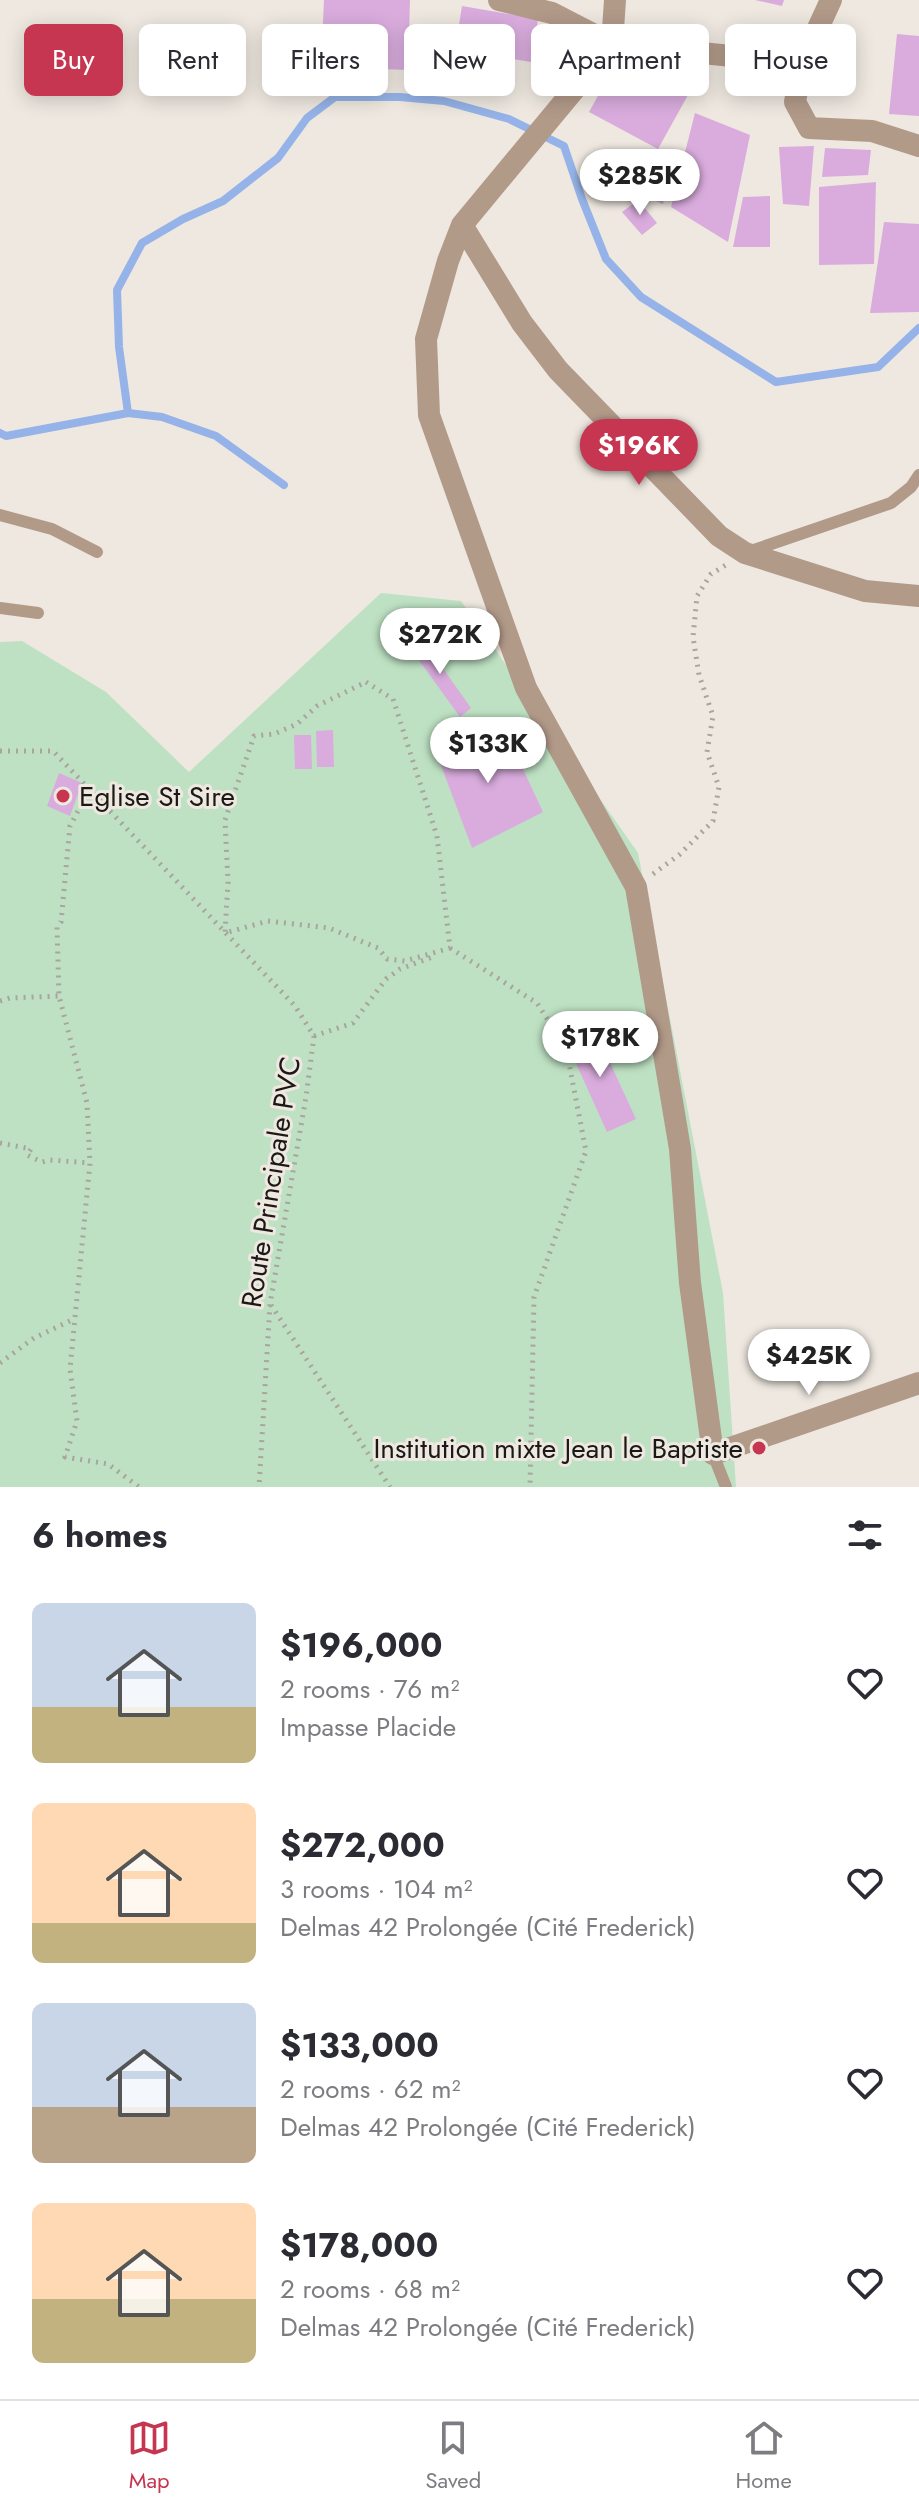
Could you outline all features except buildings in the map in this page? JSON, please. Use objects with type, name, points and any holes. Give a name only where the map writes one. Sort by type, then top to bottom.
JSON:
[{"type":"street","points":[[499,0],[552,13],[573,24]]},
{"type":"street","points":[[613,24],[615,0]]},
{"type":"street","points":[[820,24],[831,0]]},
{"type":"street","points":[[570,96],[462,225],[448,261],[426,339],[429,415],[526,688],[636,887],[680,1149],[690,1283],[713,1454],[919,1383]]},
{"type":"street","points":[[796,96],[795,102],[809,128],[872,131],[919,146]]},
{"type":"street","points":[[462,225],[522,323],[558,370],[719,536],[745,553],[865,591],[919,596]]},
{"type":"lane","points":[[745,553],[891,503],[911,487],[919,475]]},
{"type":"lane","points":[[0,515],[52,529],[97,552]]},
{"type":"lane","points":[[0,608],[38,613]]},
{"type":"lane","points":[[713,1454],[726,1487]]},
{"type":"path","points":[[636,887],[679,855],[713,821],[719,787],[707,752],[713,716],[699,675],[693,637],[697,596],[711,574],[745,553]]},
{"type":"path","points":[[450,948],[437,836],[393,699],[366,682],[317,706],[297,724],[274,734],[254,736],[225,820],[228,882],[225,933],[268,921],[329,928],[378,948],[387,959],[405,961],[450,948],[537,1003],[566,1048],[586,1151],[534,1297],[530,1487]]},
{"type":"path","name":"Route Principale PVC","points":[[0,751],[53,751],[295,1006],[314,1036],[270,1304],[259,1487]]},
{"type":"path","points":[[89,790],[70,826],[61,922],[57,927],[59,996],[87,1103],[90,1163],[70,1369],[77,1421],[65,1457],[108,1464],[139,1487]]},
{"type":"path","points":[[314,1036],[353,1023],[386,979],[400,969],[450,948]]},
{"type":"path","points":[[0,1001],[59,996]]},
{"type":"path","points":[[0,1143],[31,1149],[27,1155],[42,1162],[90,1163]]},
{"type":"path","name":"Route Principale PVC","points":[[270,1304],[390,1487]]},
{"type":"path","points":[[0,1363],[34,1338],[74,1319]]},
{"type":"green space","points":[[381,593],[461,601],[638,853],[723,1293],[736,1487],[0,1487],[0,642],[22,641],[106,692],[189,772]]},
{"type":"waterway","points":[[128,413],[119,347],[117,290],[142,243],[183,219],[223,201],[278,158],[307,118],[335,97],[444,101],[509,119],[564,146],[606,259],[641,297],[776,382],[878,367],[919,328]]},
{"type":"waterway","points":[[0,433],[6,436],[128,413],[162,417],[216,436],[284,485]]},
{"type":"place","name":"Eglise St Sire","points":[[63,796]]},
{"type":"place","name":"Institution mixte Jean le Baptiste","points":[[759,1448]]}]
